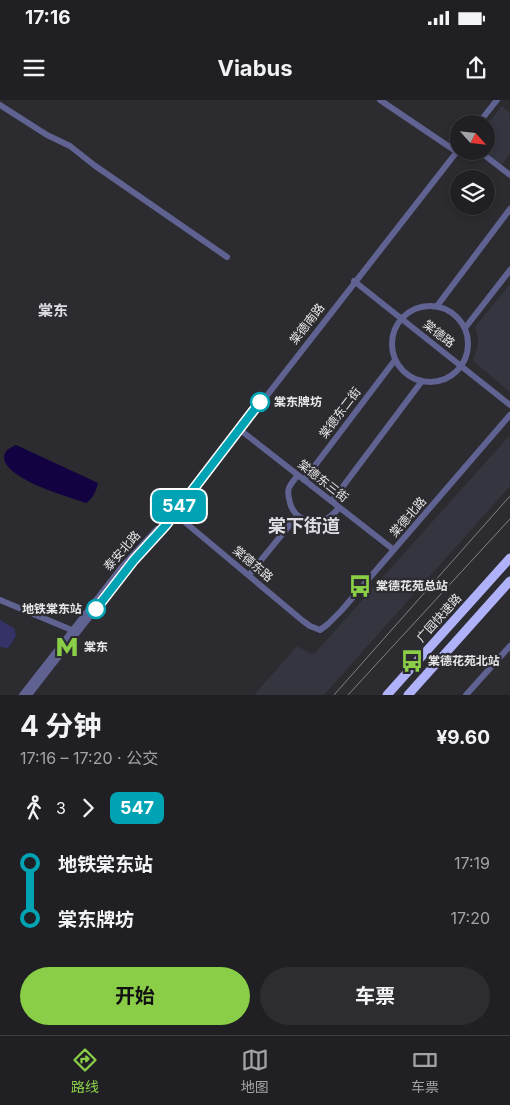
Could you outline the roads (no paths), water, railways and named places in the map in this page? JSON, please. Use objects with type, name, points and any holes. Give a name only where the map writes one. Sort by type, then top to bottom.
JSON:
[{"type":"highway","name":"广园快速路","points":[[387,695],[510,558]]},
{"type":"highway","points":[[408,695],[510,581]]},
{"type":"street","points":[[380,100],[450,145]]},
{"type":"street","points":[[485,115],[497,100]]},
{"type":"street","points":[[0,105],[47,135],[70,146],[94,165],[227,257]]},
{"type":"street","name":"棠德南路","points":[[174,513],[450,160]]},
{"type":"street","points":[[491,160],[510,175]]},
{"type":"street","points":[[437,306],[510,208]]},
{"type":"street","points":[[465,328],[510,270]]},
{"type":"street","name":"棠德路","points":[[354,281],[510,405]]},
{"type":"street","points":[[437,306],[454,313],[465,328],[468,347],[465,359],[453,374],[441,380],[422,381],[406,374],[395,360],[392,341],[395,328],[401,318],[407,313],[418,307],[437,306]]},
{"type":"street","name":"棠德东二街","points":[[297,516],[291,508],[288,497],[289,488],[301,478],[395,360]]},
{"type":"street","points":[[332,502],[422,381]]},
{"type":"street","name":"棠德北路","points":[[320,630],[335,618],[510,415]]},
{"type":"street","name":"棠德东三街","points":[[239,429],[394,550]]},
{"type":"street","points":[[249,575],[297,516],[304,520],[316,522],[325,520],[339,508]]},
{"type":"street","name":"棠德东路","points":[[174,513],[307,624],[320,630]]},
{"type":"street","name":"泰安北路","points":[[22,695],[134,560],[166,525],[174,513]]},
{"type":"street","points":[[0,600],[75,632]]},
{"type":"street","name":"泰安北路","points":[[29,695],[75,632]]},
{"type":"street","points":[[466,695],[510,646]]},
{"type":"railway","points":[[334,695],[510,496]]},
{"type":"railway","points":[[348,695],[510,519]]},
{"type":"place","name":"棠东牌坊","points":[[260,402]]},
{"type":"place","name":"棠德花苑总站","points":[[360,586]]},
{"type":"place","name":"地铁棠东站","points":[[96,609]]},
{"type":"place","name":"棠东","points":[[67,647]]},
{"type":"place","name":"棠德花苑北站","points":[[412,661]]},
{"type":"district","name":"棠东","points":[[53,311]]},
{"type":"district","name":"棠下街道","points":[[304,526]]}]
